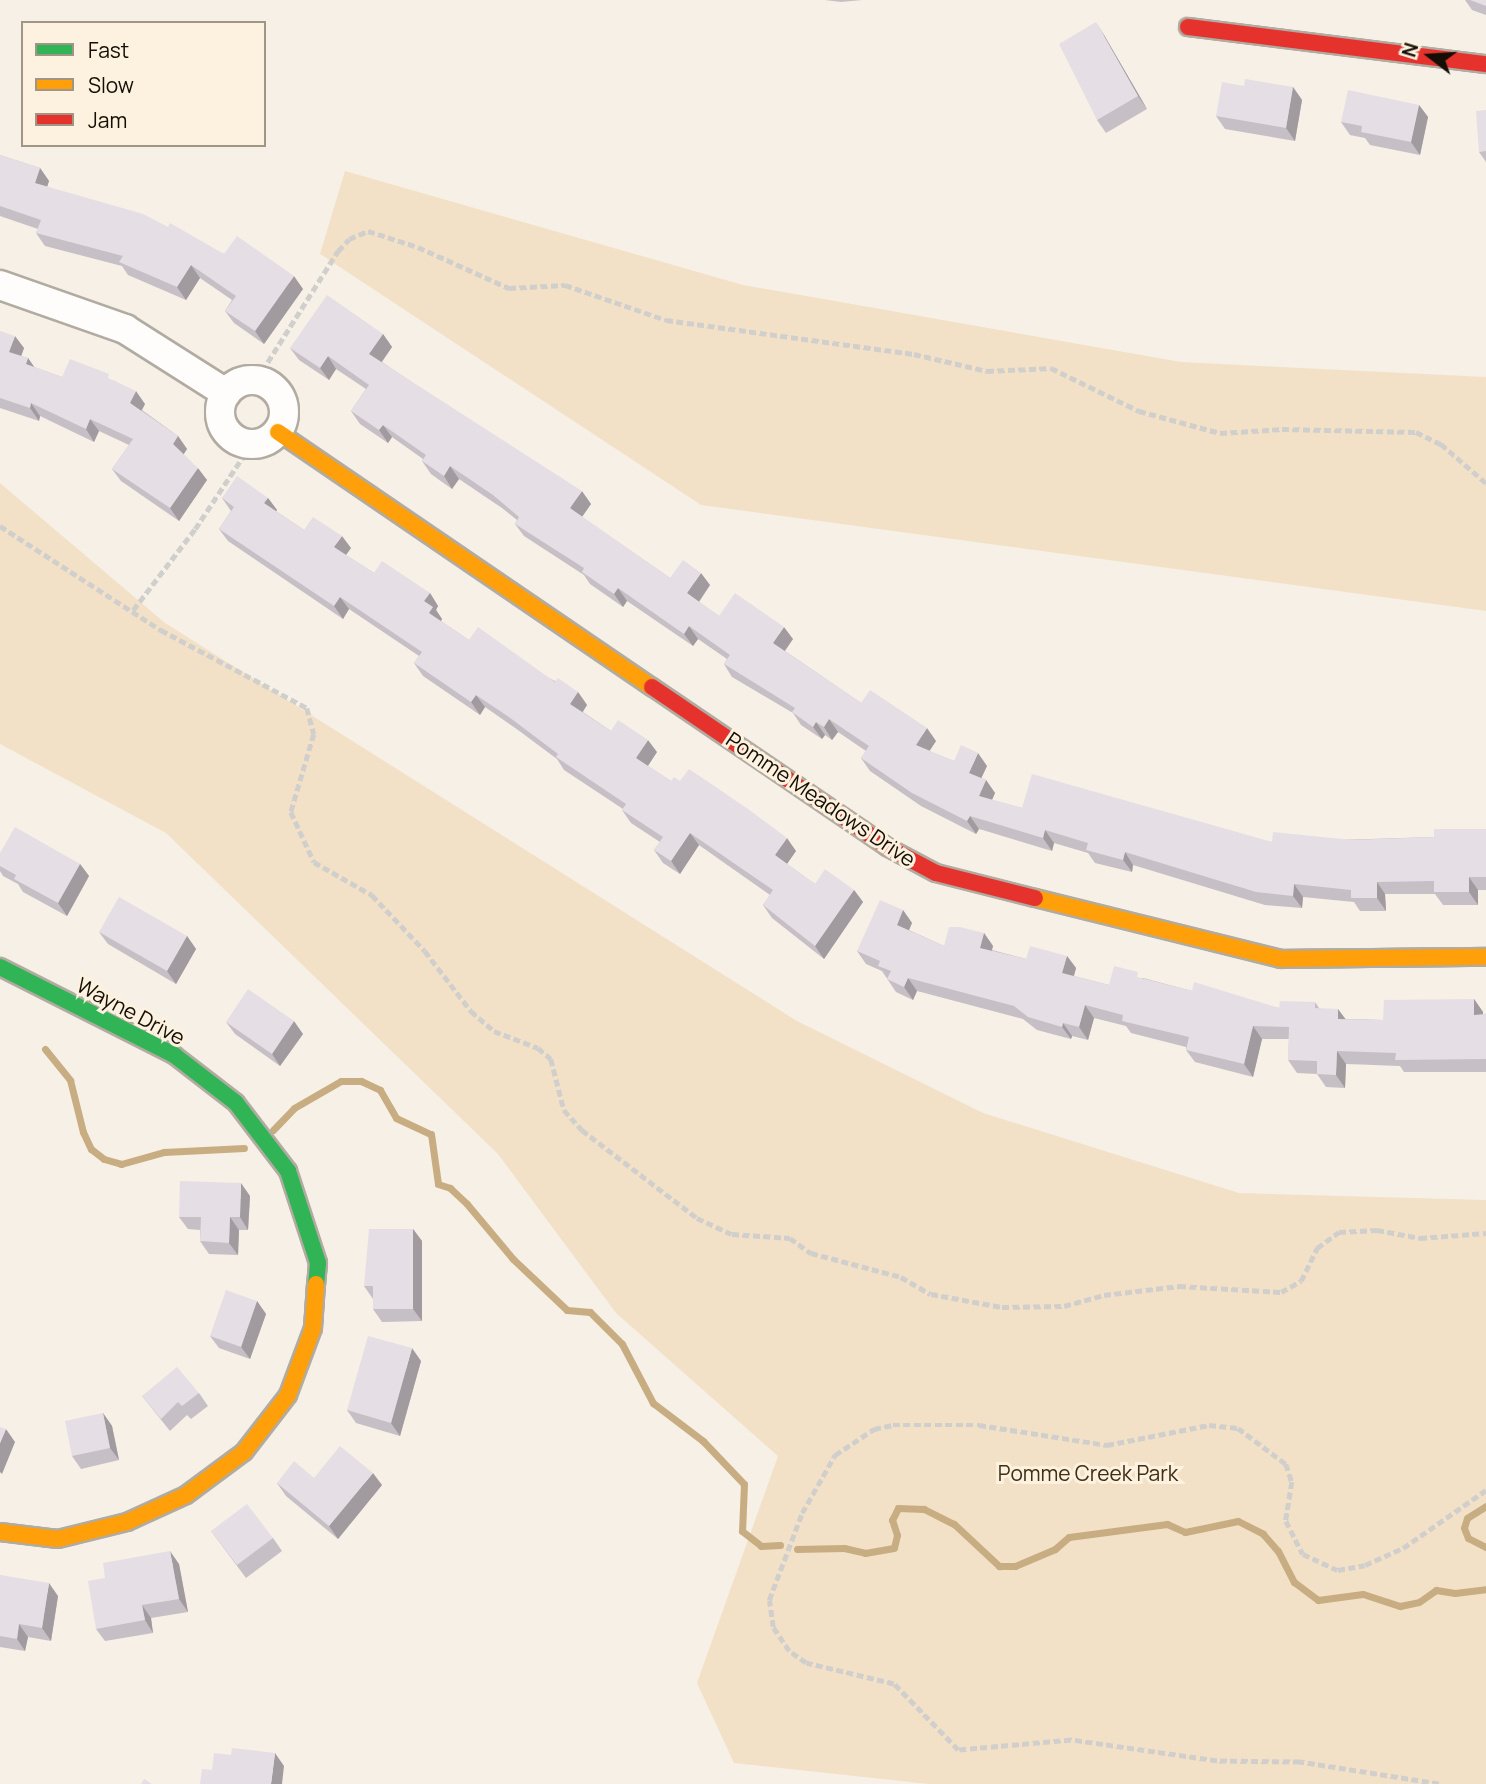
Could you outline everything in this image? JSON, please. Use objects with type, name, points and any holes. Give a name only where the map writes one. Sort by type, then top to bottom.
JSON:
[{"type":"street","points":[[1188,27],[1486,64]]},
{"type":"street","points":[[0,285],[125,329],[226,394]]},
{"type":"street","points":[[247,380],[271,386],[284,407],[278,432],[257,444],[233,438],[221,417],[226,394],[247,380]]},
{"type":"street","name":"Pomme Meadows Drive","points":[[278,432],[887,847],[936,873],[1281,959],[1486,957]]},
{"type":"street","name":"Wayne Drive","points":[[0,967],[174,1055],[236,1103],[288,1171],[318,1263],[313,1328],[288,1395],[244,1452],[186,1495],[127,1522],[58,1539],[0,1532]]},
{"type":"path","points":[[262,371],[338,251],[349,239],[368,231],[418,247],[509,288],[565,285],[666,320],[914,354],[987,371],[1051,369],[1139,411],[1220,433],[1282,429],[1416,432],[1441,444],[1486,484]]},
{"type":"path","points":[[133,610],[195,529],[244,455]]},
{"type":"path","points":[[0,526],[191,647],[307,708],[314,734],[291,811],[314,862],[372,895],[425,951],[471,1011],[494,1031],[538,1048],[551,1059],[564,1110],[582,1130],[697,1218],[732,1234],[790,1238],[827,1259],[901,1277],[947,1298],[1033,1307],[1179,1286],[1281,1292],[1301,1281],[1317,1248],[1339,1232],[1377,1230],[1420,1238],[1486,1233]]},
{"type":"path","points":[[1439,1784],[1300,1762],[1178,1757],[1071,1740],[958,1750],[885,1679],[806,1663],[789,1651],[772,1627],[769,1600],[802,1513],[835,1455],[874,1429],[893,1425],[979,1425],[1107,1445],[1199,1426],[1228,1425],[1280,1457],[1292,1482],[1284,1511],[1293,1539],[1311,1561],[1338,1570],[1365,1565],[1403,1548],[1486,1490]]},
{"type":"green space","points":[[345,171],[743,285],[1181,362],[1486,377],[1486,611],[701,505],[320,254]]},
{"type":"green space","name":"Pomme Creek Park","points":[[0,483],[165,623],[797,1021],[983,1113],[1239,1193],[1486,1200],[1486,1784],[929,1784],[734,1763],[697,1683],[778,1456],[616,1313],[498,1154],[166,833],[0,744]]},
{"type":"building","points":[[1470,0],[1486,0],[1486,6]]},
{"type":"building","points":[[1096,22],[1138,96],[1097,120],[1059,44]]},
{"type":"building","points":[[1245,79],[1293,87],[1286,128],[1216,116],[1222,82],[1244,86]]},
{"type":"building","points":[[1348,90],[1419,105],[1411,142],[1361,132],[1362,126],[1341,122]]},
{"type":"building","points":[[1486,110],[1486,151],[1479,152],[1476,111]]},
{"type":"building","points":[[0,155],[40,168],[35,183],[143,214],[168,227],[170,223],[224,254],[237,236],[294,276],[255,331],[225,311],[236,296],[191,265],[177,287],[119,262],[123,256],[36,233],[41,220],[0,206]]},
{"type":"building","points":[[327,295],[383,334],[369,354],[582,491],[570,508],[670,578],[683,560],[701,573],[687,593],[719,616],[735,593],[784,627],[773,643],[861,703],[870,690],[927,728],[916,745],[954,761],[961,745],[978,753],[969,773],[986,780],[979,796],[1022,808],[1032,774],[1272,842],[1273,832],[1351,840],[1434,837],[1434,829],[1486,829],[1486,877],[1469,877],[1469,892],[1434,892],[1434,881],[1377,882],[1377,898],[1351,898],[1351,890],[1294,884],[1293,896],[1256,892],[1125,852],[1123,860],[1086,850],[1088,843],[1045,830],[1043,838],[970,816],[967,821],[912,793],[861,758],[869,746],[829,719],[824,727],[816,722],[813,727],[792,712],[795,708],[724,664],[730,655],[689,626],[684,634],[618,588],[614,594],[582,572],[584,568],[515,524],[519,517],[493,495],[450,466],[444,476],[422,461],[426,455],[383,425],[379,430],[351,411],[369,385],[328,356],[320,368],[290,348]]},
{"type":"building","points":[[0,331],[15,336],[9,352],[28,358],[26,364],[62,377],[70,359],[109,374],[108,378],[136,391],[130,403],[178,436],[173,444],[198,468],[170,508],[112,469],[133,439],[90,419],[86,429],[31,403],[30,408],[0,398]]},
{"type":"building","points":[[237,476],[268,498],[264,503],[304,530],[313,517],[342,536],[334,547],[374,573],[382,561],[430,593],[424,601],[433,607],[429,613],[469,640],[478,627],[555,682],[558,678],[578,692],[570,704],[611,731],[618,720],[648,740],[636,758],[671,781],[674,777],[680,781],[689,769],[748,809],[787,838],[775,855],[815,884],[825,869],[854,890],[815,946],[763,905],[773,890],[690,833],[671,861],[654,850],[663,837],[622,810],[626,804],[556,757],[558,754],[476,695],[471,702],[414,663],[422,652],[340,597],[334,606],[219,529],[234,507],[222,498]]},
{"type":"building","points":[[15,827],[80,864],[58,903],[14,879],[16,875],[0,866],[0,853]]},
{"type":"building","points":[[119,897],[187,936],[167,971],[99,932]]},
{"type":"building","points":[[880,900],[903,910],[897,925],[944,946],[949,927],[960,927],[984,933],[980,948],[1026,959],[1030,946],[1067,956],[1062,973],[1109,985],[1114,966],[1138,972],[1137,977],[1192,991],[1194,982],[1279,1008],[1280,1001],[1315,1002],[1315,1008],[1338,1009],[1338,1019],[1383,1020],[1384,1000],[1474,999],[1474,1015],[1486,1014],[1486,1059],[1395,1060],[1396,1053],[1337,1051],[1336,1075],[1317,1074],[1317,1061],[1288,1060],[1289,1027],[1253,1026],[1244,1064],[1186,1050],[1189,1037],[1122,1021],[1123,1015],[1085,1005],[1079,1027],[1063,1023],[1062,1027],[1028,1017],[1014,1006],[908,978],[904,987],[887,979],[891,971],[878,966],[880,961],[857,951]]},
{"type":"building","points":[[248,989],[294,1021],[272,1054],[226,1022]]},
{"type":"building","points":[[180,1181],[241,1183],[240,1217],[230,1217],[229,1243],[200,1241],[201,1217],[179,1217]]},
{"type":"building","points":[[369,1229],[413,1229],[413,1309],[373,1309],[373,1286],[364,1286]]},
{"type":"building","points":[[226,1290],[257,1301],[241,1347],[210,1336]]},
{"type":"building","points":[[368,1336],[412,1348],[391,1423],[347,1410]]},
{"type":"building","points":[[177,1367],[199,1393],[182,1406],[178,1402],[161,1419],[142,1396]]},
{"type":"building","points":[[103,1413],[110,1448],[72,1456],[65,1421]]},
{"type":"building","points":[[0,1427],[6,1429],[0,1443]]},
{"type":"building","points":[[340,1446],[373,1473],[329,1526],[277,1483],[294,1461],[314,1478]]},
{"type":"building","points":[[247,1504],[273,1538],[237,1565],[211,1531]]},
{"type":"building","points":[[170,1551],[179,1599],[142,1605],[145,1620],[96,1629],[88,1581],[105,1578],[103,1563]]},
{"type":"building","points":[[0,1575],[49,1583],[42,1628],[19,1624],[17,1639],[0,1636]]},
{"type":"building","points":[[232,1748],[275,1753],[271,1784],[200,1784],[202,1769],[212,1770],[214,1753],[231,1755]]},
{"type":"waterway","points":[[45,1049],[70,1080],[83,1132],[91,1149],[104,1159],[121,1164],[164,1152],[244,1148]]},
{"type":"waterway","points":[[273,1130],[294,1108],[341,1081],[361,1081],[380,1090],[396,1118],[431,1134],[438,1184],[450,1188],[467,1204],[513,1259],[567,1310],[590,1312],[622,1344],[653,1403],[703,1441],[744,1484],[742,1531],[761,1546],[780,1545]]},
{"type":"waterway","points":[[1486,1506],[1467,1518],[1464,1528],[1468,1538],[1486,1547]]},
{"type":"waterway","points":[[797,1549],[844,1548],[865,1553],[894,1548],[897,1535],[892,1520],[898,1508],[924,1509],[954,1524],[999,1566],[1015,1566],[1055,1549],[1069,1537],[1167,1524],[1185,1532],[1238,1521],[1263,1534],[1278,1551],[1294,1582],[1318,1600],[1363,1594],[1400,1606],[1419,1602],[1436,1590],[1455,1593],[1486,1589]]},
{"type":"traffic: fast","points":[[0,967],[174,1055],[236,1103],[288,1171],[318,1263],[316,1284]]},
{"type":"traffic: slow","points":[[278,432],[652,687]]},
{"type":"traffic: slow","points":[[1035,898],[1281,959],[1486,957]]},
{"type":"traffic: slow","points":[[0,1532],[58,1539],[127,1522],[186,1495],[244,1452],[288,1395],[313,1328],[316,1284]]},
{"type":"traffic: jam","points":[[1188,27],[1486,64]]},
{"type":"traffic: jam","points":[[652,687],[887,847],[936,873],[1035,898]]}]
